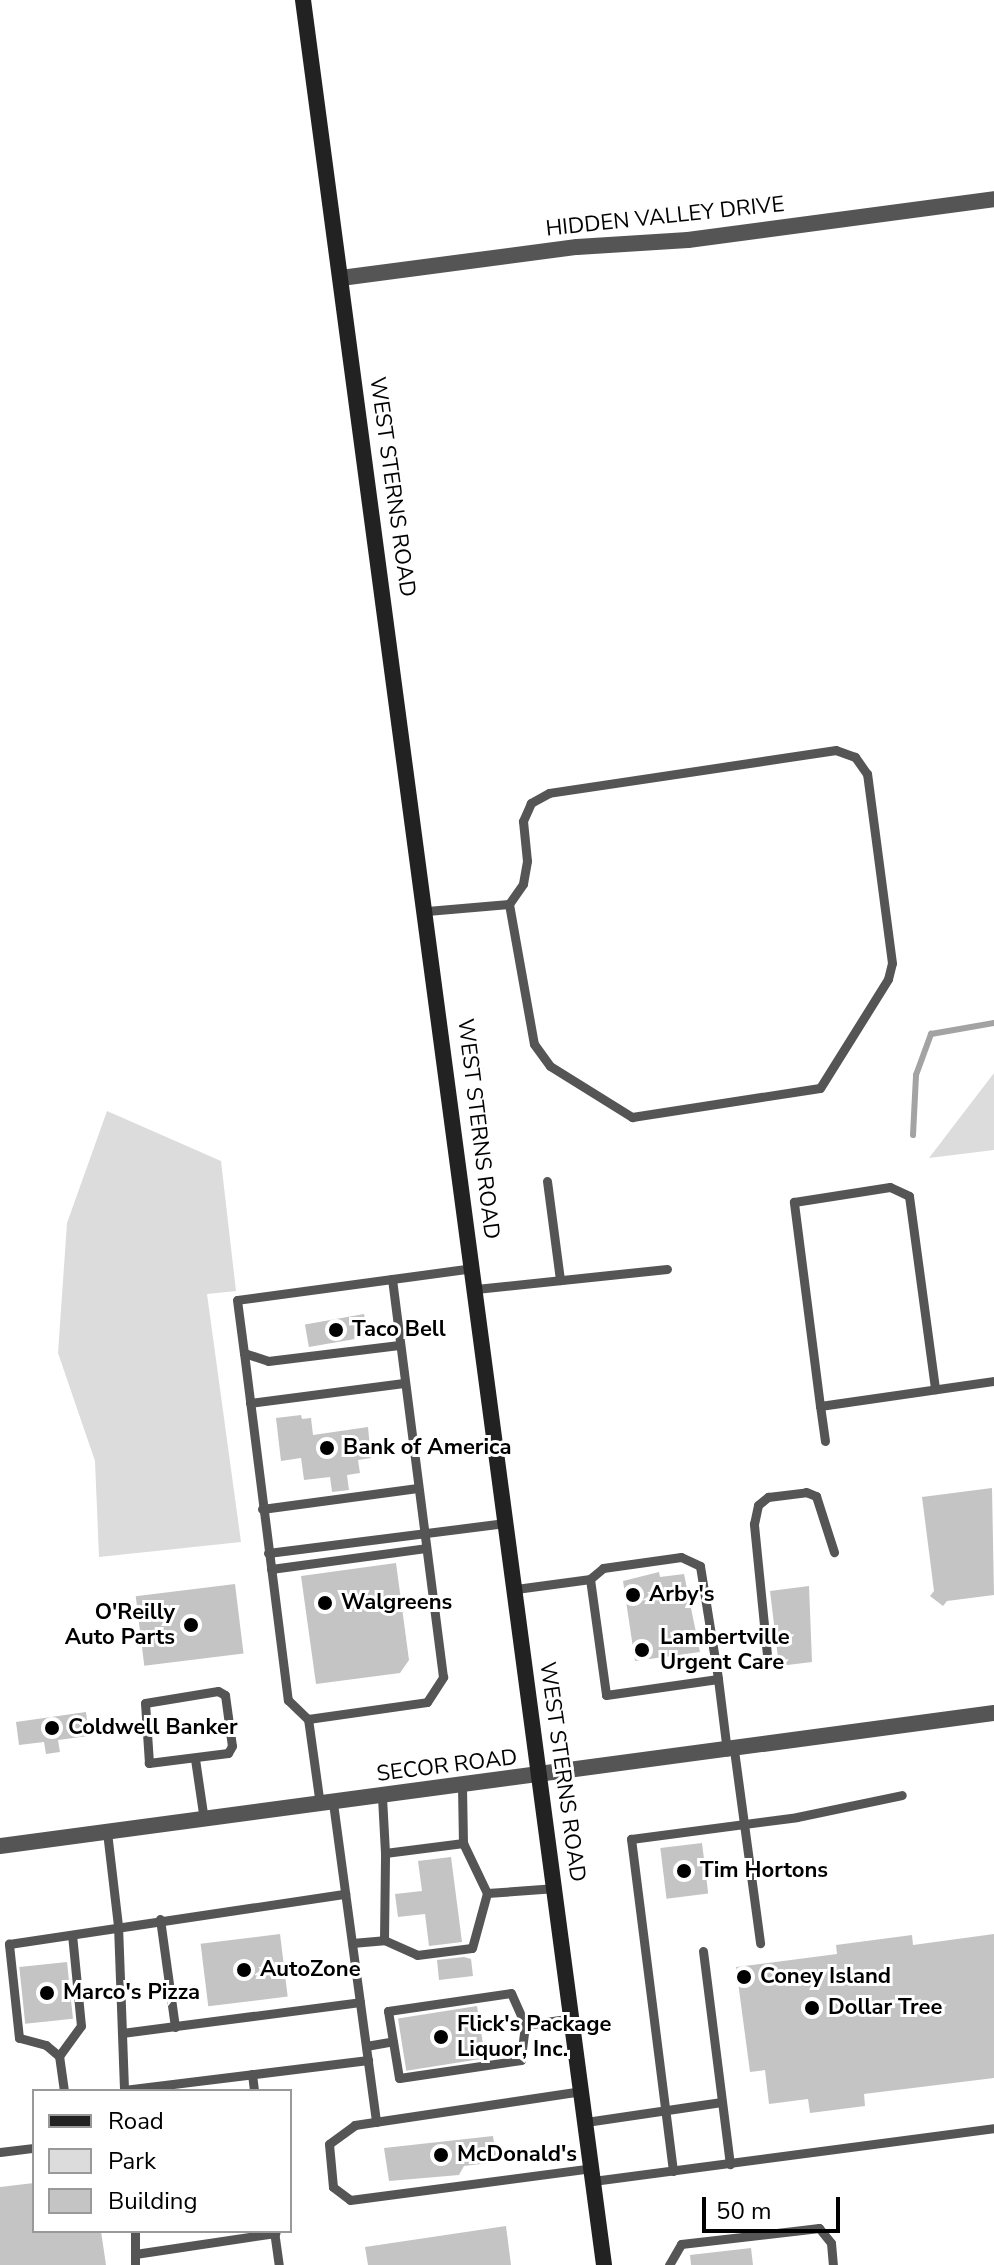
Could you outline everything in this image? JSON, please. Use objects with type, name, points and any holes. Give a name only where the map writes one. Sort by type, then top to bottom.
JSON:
[{"type":"main road","name":"WEST STERNS ROAD","points":[[303,0],[427,911],[604,2265]]},
{"type":"street","name":"HIDDEN VALLEY DRIVE","points":[[341,278],[577,247],[688,240],[994,199]]},
{"type":"street","name":"SECOR ROAD","points":[[0,1846],[994,1713]]},
{"type":"lane","points":[[836,750],[855,757],[867,774],[892,963],[888,979],[820,1088],[632,1117],[550,1066],[534,1044],[509,904],[523,884],[527,861],[523,821],[531,803],[549,793],[836,750]]},
{"type":"lane","points":[[427,911],[509,904]]},
{"type":"lane","points":[[547,1181],[560,1280]]},
{"type":"lane","points":[[825,1441],[794,1202],[890,1187],[909,1196],[935,1389]]},
{"type":"lane","points":[[376,2122],[345,1894],[308,1719],[288,1700],[237,1300],[473,1268]]},
{"type":"lane","points":[[476,1289],[667,1269]]},
{"type":"lane","points":[[308,1719],[427,1702],[443,1677],[392,1279]]},
{"type":"lane","points":[[244,1353],[268,1361],[399,1345]]},
{"type":"lane","points":[[820,1406],[994,1381]]},
{"type":"lane","points":[[250,1403],[404,1383]]},
{"type":"lane","points":[[262,1509],[418,1488]]},
{"type":"lane","points":[[767,1655],[754,1524],[758,1505],[768,1497],[811,1493],[822,1506],[827,1541],[834,1552]]},
{"type":"lane","points":[[268,1553],[507,1523]]},
{"type":"lane","points":[[271,1569],[426,1548]]},
{"type":"lane","points":[[516,1589],[590,1579],[603,1568],[681,1557],[700,1566],[744,1823],[760,1943]]},
{"type":"lane","points":[[590,1579],[606,1695],[718,1679]]},
{"type":"lane","points":[[218,1691],[225,1695],[232,1746],[228,1753],[195,1759],[149,1763],[145,1703],[218,1691]]},
{"type":"lane","points":[[195,1759],[204,1820]]},
{"type":"lane","points":[[352,1943],[384,1940],[417,1955],[472,1948],[487,1893],[463,1843],[462,1786]]},
{"type":"lane","points":[[673,2171],[631,1839],[902,1795]]},
{"type":"lane","points":[[382,1797],[384,1940]]},
{"type":"lane","points":[[107,1832],[118,1925],[124,2089]]},
{"type":"lane","points":[[385,1853],[463,1843]]},
{"type":"lane","points":[[487,1893],[556,1888]]},
{"type":"lane","points":[[64,2089],[59,2056],[46,2045],[19,2038],[9,1944],[118,1925],[345,1894]]},
{"type":"lane","points":[[160,1919],[175,2027]]},
{"type":"lane","points":[[59,2056],[81,2026],[72,1935]]},
{"type":"lane","points":[[703,1951],[730,2164]]},
{"type":"lane","points":[[511,1993],[525,2025],[521,2060],[399,2078],[393,2041],[388,2011],[511,1993]]},
{"type":"lane","points":[[122,2033],[360,2002]]},
{"type":"lane","points":[[525,2025],[573,2018]]},
{"type":"lane","points":[[366,2046],[393,2041]]},
{"type":"lane","points":[[132,2089],[368,2060]]},
{"type":"lane","points":[[252,2074],[254,2089]]},
{"type":"lane","points":[[582,2091],[355,2125],[329,2144],[333,2187],[350,2200],[593,2175],[673,2171],[994,2128]]},
{"type":"lane","points":[[586,2122],[722,2102]]},
{"type":"lane","points":[[0,2152],[32,2148]]},
{"type":"lane","points":[[669,2265],[681,2244],[819,2228],[831,2243],[833,2265]]},
{"type":"lane","points":[[135,2233],[135,2260],[269,2233]]},
{"type":"lane","points":[[274,2233],[279,2265]]},
{"type":"green space","points":[[994,1073],[994,1150],[929,1158]]},
{"type":"green space","points":[[107,1111],[221,1161],[236,1291],[207,1294],[241,1542],[99,1557],[95,1461],[58,1353],[67,1223]]},
{"type":"building","name":"Taco Bell","points":[[364,1314],[368,1337],[309,1347],[305,1324]]},
{"type":"building","name":"Bank of America","points":[[301,1415],[302,1419],[311,1418],[313,1435],[368,1427],[371,1458],[358,1460],[360,1473],[347,1475],[349,1490],[332,1492],[330,1477],[304,1480],[301,1458],[281,1461],[276,1418]]},
{"type":"building","points":[[992,1488],[994,1595],[947,1601],[943,1606],[930,1596],[934,1591],[922,1497]]},
{"type":"building","name":"Walgreens","points":[[396,1563],[409,1660],[400,1673],[316,1684],[301,1576]]},
{"type":"building","points":[[659,1572],[660,1577],[684,1574],[700,1652],[635,1661],[623,1581]]},
{"type":"building","name":"O'Reilly Auto Parts","points":[[235,1584],[244,1653],[144,1666],[136,1596]]},
{"type":"building","points":[[809,1586],[812,1662],[779,1666],[770,1591]]},
{"type":"building","name":"Coldwell Banker","points":[[86,1712],[89,1736],[58,1740],[60,1752],[46,1754],[44,1742],[19,1745],[16,1722]]},
{"type":"building","name":"Tim Hortons","points":[[702,1843],[708,1894],[667,1899],[660,1848]]},
{"type":"building","points":[[451,1857],[462,1942],[429,1946],[425,1914],[398,1917],[395,1894],[422,1891],[418,1861]]},
{"type":"building","name":"AutoZone","points":[[280,1934],[288,1997],[208,2006],[201,1944]]},
{"type":"building","points":[[994,1934],[994,2078],[864,2094],[865,2106],[810,2113],[808,2099],[769,2104],[765,2070],[750,2072],[736,1967],[837,1954],[836,1945],[912,1935],[913,1945]]},
{"type":"building","points":[[471,1959],[473,1976],[439,1980],[437,1960]]},
{"type":"building","name":"Marco's Pizza","points":[[67,1962],[73,2019],[25,2024],[19,1967]]},
{"type":"building","name":"Flick's Package Liquor, Inc.","points":[[477,2006],[485,2058],[406,2071],[398,2019]]},
{"type":"building","name":"McDonald's","points":[[493,2136],[497,2162],[464,2166],[459,2175],[389,2181],[384,2148]]},
{"type":"building","points":[[32,2183],[32,2233],[101,2233],[106,2265],[0,2265],[0,2187]]},
{"type":"building","points":[[506,2226],[511,2265],[368,2265],[365,2247]]},
{"type":"building","points":[[751,2248],[753,2265],[691,2265],[690,2255]]},
{"type":"waterway","points":[[913,1135],[916,1075],[931,1034],[994,1023]]},
{"type":"place","name":"Taco Bell","points":[[336,1330]]},
{"type":"place","name":"Bank of America","points":[[327,1448]]},
{"type":"place","name":"Arby's","points":[[633,1595]]},
{"type":"place","name":"Walgreens","points":[[325,1603]]},
{"type":"place","name":"O'Reilly Auto Parts","points":[[191,1625]]},
{"type":"place","name":"Lambertville Urgent Care","points":[[642,1650]]},
{"type":"place","name":"Coldwell Banker","points":[[52,1728]]},
{"type":"place","name":"Tim Hortons","points":[[684,1871]]},
{"type":"place","name":"AutoZone","points":[[244,1970]]},
{"type":"place","name":"Coney Island","points":[[744,1977]]},
{"type":"place","name":"Marco's Pizza","points":[[47,1993]]},
{"type":"place","name":"Dollar Tree","points":[[812,2008]]},
{"type":"place","name":"Flick's Package Liquor, Inc.","points":[[441,2037]]},
{"type":"place","name":"McDonald's","points":[[441,2155]]}]
